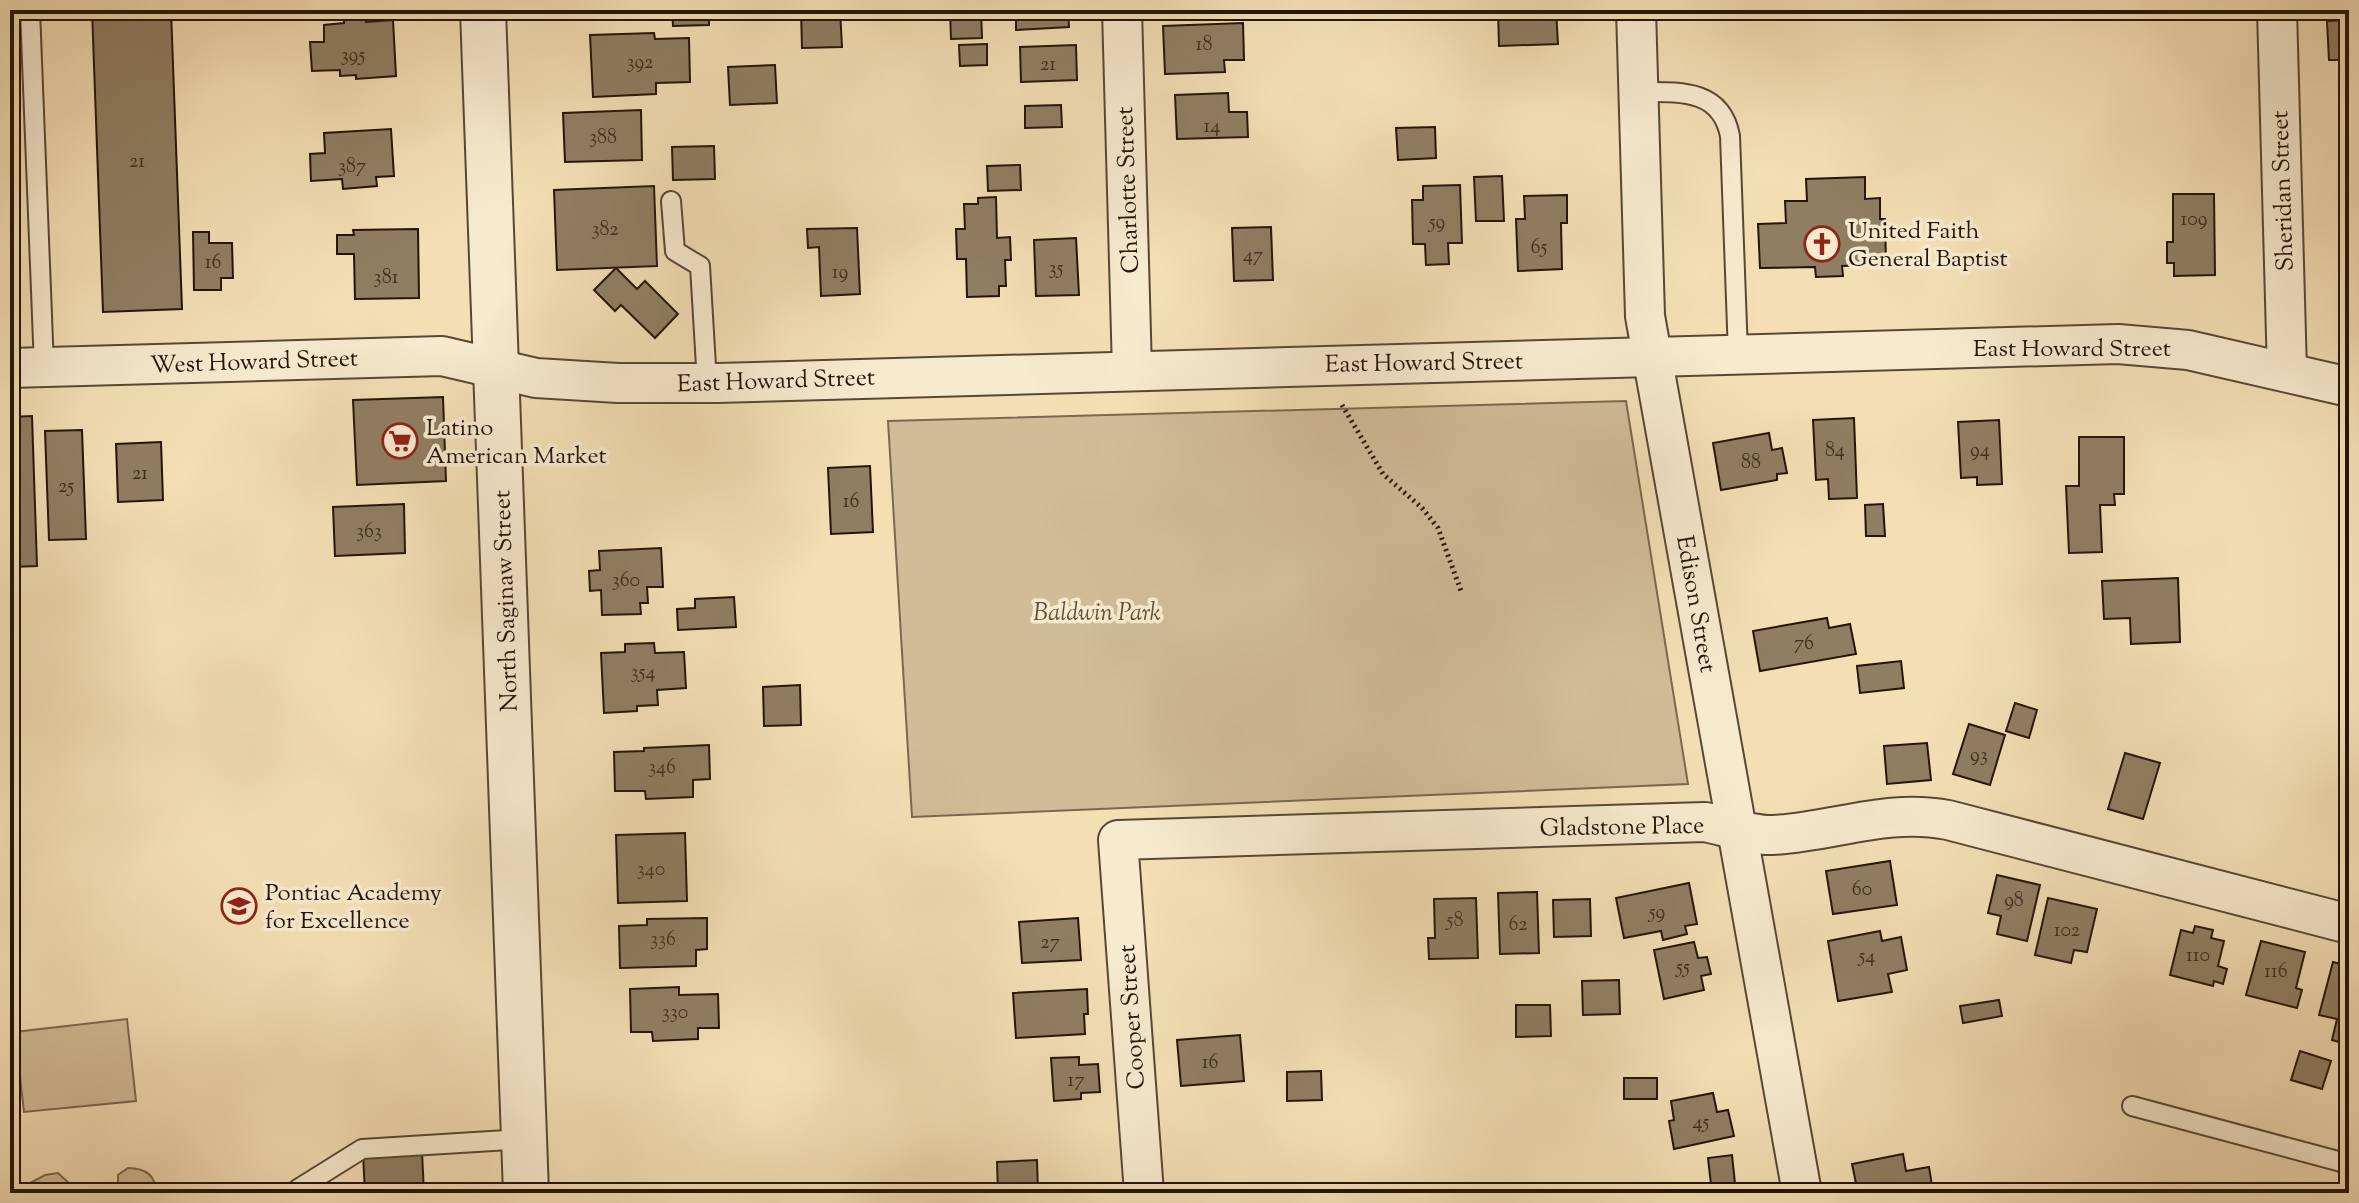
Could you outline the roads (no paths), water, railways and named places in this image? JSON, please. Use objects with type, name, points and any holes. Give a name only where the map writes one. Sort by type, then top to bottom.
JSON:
[{"type":"street","name":"North Saginaw Street","points":[[483,10],[526,1193]]},
{"type":"street","name":"Charlotte Street","points":[[1122,10],[1132,370]]},
{"type":"street","name":"Edison Street","points":[[1636,10],[1645,316],[1802,1193]]},
{"type":"street","name":"Sheridan Street","points":[[2277,10],[2287,372]]},
{"type":"street","name":"East Howard Street","points":[[496,369],[536,378],[587,382],[707,383],[2118,344],[2188,350],[2349,387]]},
{"type":"street","name":"West Howard Street","points":[[27,368],[442,356],[496,369]]},
{"type":"street","name":"Gladstone Place","points":[[1118,840],[1705,822],[1770,835],[1882,817],[1931,817],[2349,924]]},
{"type":"street","name":"Cooper Street","points":[[1118,840],[1144,1193]]},
{"type":"lane","points":[[27,368],[30,10]]},
{"type":"lane","points":[[1638,92],[1693,94],[1715,105],[1727,119],[1738,354]]},
{"type":"lane","points":[[671,201],[675,251],[700,266],[707,383]]},
{"type":"lane","points":[[2132,1106],[2349,1164]]},
{"type":"lane","points":[[298,1193],[298,1189],[362,1149],[524,1139]]},
{"type":"place","name":"United Faith General Baptist","points":[[1822,244]]},
{"type":"place","name":"Latino American Market","points":[[400,441]]},
{"type":"place","name":"Pontiac Academy for Excellence","points":[[239,906]]},
{"type":"park label","name":"Baldwin Park","points":[[1097,612]]}]
